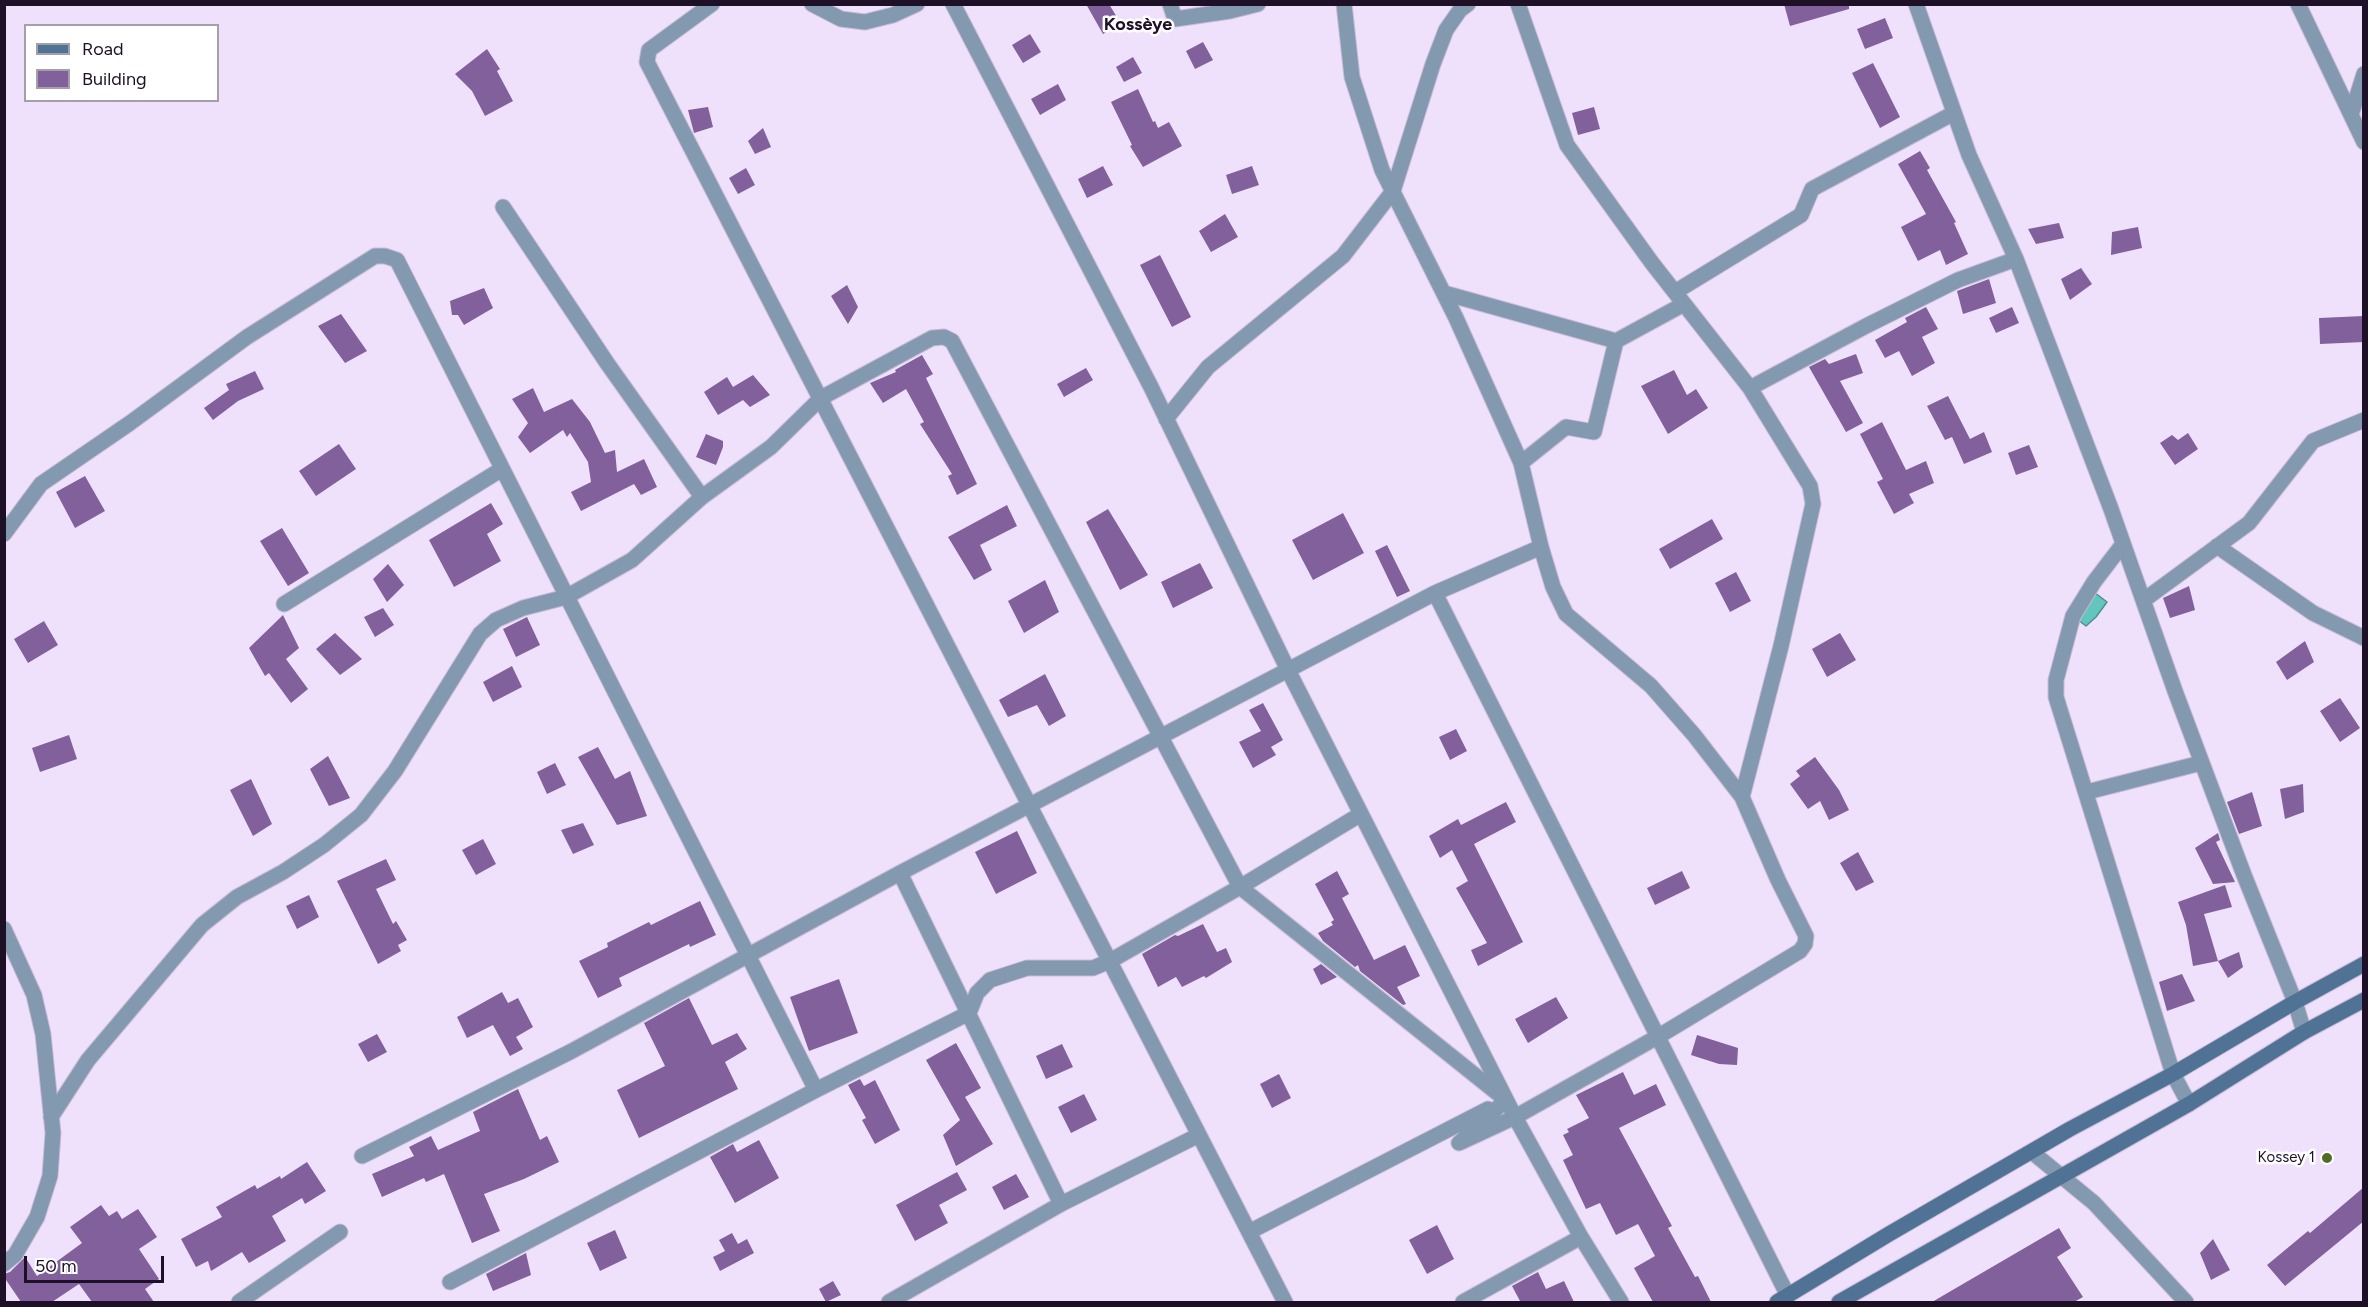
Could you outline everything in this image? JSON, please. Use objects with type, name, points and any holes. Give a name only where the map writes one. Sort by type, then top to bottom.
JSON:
[{"type":"main road","points":[[1782,1299],[2070,1129],[2173,1074],[2364,964]]},
{"type":"main road","points":[[1839,1302],[2189,1104],[2304,1032],[2364,1000]]},
{"type":"street","points":[[712,4],[649,50],[647,62],[1285,1302]]},
{"type":"street","points":[[812,4],[841,19],[865,22],[893,15],[917,4]]},
{"type":"street","points":[[953,4],[1166,419],[1288,670],[1515,1117],[1581,1237],[1622,1302]]},
{"type":"street","points":[[1170,4],[1175,19],[1230,11],[1258,4]]},
{"type":"street","points":[[1344,4],[1352,77],[1382,170],[1444,293],[1521,463],[1541,547],[1553,587],[1566,614],[1651,686],[1694,735],[1742,797],[1778,880],[1806,936],[1800,951],[1659,1036],[1515,1117],[1459,1143],[1506,1100]]},
{"type":"street","points":[[1166,419],[1208,367],[1343,256],[1393,191],[1446,30],[1460,10],[1468,4]]},
{"type":"street","points":[[1518,4],[1567,145],[1750,388],[1810,486],[1813,504],[1781,646],[1742,797]]},
{"type":"street","points":[[1916,4],[1969,155],[2016,259],[2144,600],[2201,763],[2295,1002],[2304,1032]]},
{"type":"street","points":[[2298,4],[2364,142]]},
{"type":"street","points":[[2351,115],[2364,74]]},
{"type":"street","points":[[1521,463],[1566,427],[1594,432],[1616,341],[1801,215],[1812,189],[1954,113]]},
{"type":"street","points":[[503,207],[702,497]]},
{"type":"street","points":[[4,534],[41,484],[130,423],[247,337],[375,256],[386,256],[397,260],[816,1090]]},
{"type":"street","points":[[1750,388],[1958,280],[2016,259]]},
{"type":"street","points":[[1444,293],[1616,341]]},
{"type":"street","points":[[51,1117],[88,1060],[202,925],[237,897],[284,872],[324,845],[361,815],[395,771],[480,634],[496,620],[523,608],[567,597],[632,560],[702,497],[771,447],[821,398],[932,338],[944,337],[952,341],[1240,887],[1506,1100]]},
{"type":"street","points":[[2144,600],[2249,523],[2313,441],[2364,420]]},
{"type":"street","points":[[284,604],[502,468]]},
{"type":"street","points":[[2123,544],[2094,582],[2073,616],[2056,680],[2056,697],[2173,1074],[2189,1104]]},
{"type":"street","points":[[2217,546],[2313,613],[2364,638]]},
{"type":"street","points":[[362,1156],[570,1052],[900,873],[1435,592],[1541,547]]},
{"type":"street","points":[[1435,592],[1659,1036],[1782,1299]]},
{"type":"street","points":[[2087,792],[2201,763]]},
{"type":"street","points":[[450,1282],[816,1090],[969,1013],[977,993],[990,980],[1027,968],[1093,968],[1110,961],[1240,887],[1361,814]]},
{"type":"street","points":[[900,873],[1061,1204]]},
{"type":"street","points":[[4,929],[34,995],[43,1034],[53,1133],[50,1176],[37,1217],[15,1255],[4,1264]]},
{"type":"street","points":[[1249,1232],[1506,1100]]},
{"type":"street","points":[[889,1302],[1061,1204],[1199,1135]]},
{"type":"street","points":[[2032,1152],[2094,1203],[2186,1302]]},
{"type":"street","points":[[239,1302],[340,1232]]},
{"type":"street","points":[[1463,1302],[1581,1237]]},
{"type":"shaded area","points":[[2090,589],[2107,602],[2086,626],[2073,616]]},
{"type":"building","points":[[1086,4],[1109,4],[1121,24],[1103,34]]},
{"type":"building","points":[[1784,4],[1849,4],[1849,9],[1790,26]]},
{"type":"building","points":[[1885,18],[1893,38],[1865,49],[1857,29]]},
{"type":"building","points":[[1030,34],[1041,52],[1023,63],[1012,45]]},
{"type":"building","points":[[1203,42],[1213,60],[1195,69],[1186,51]]},
{"type":"building","points":[[487,49],[500,69],[497,71],[513,101],[485,116],[472,91],[455,74]]},
{"type":"building","points":[[1133,57],[1142,73],[1124,82],[1116,67]]},
{"type":"building","points":[[1873,63],[1900,117],[1880,128],[1852,73]]},
{"type":"building","points":[[1058,84],[1066,100],[1040,115],[1031,99]]},
{"type":"building","points":[[1138,89],[1153,122],[1155,121],[1158,128],[1169,122],[1182,146],[1143,167],[1130,146],[1132,145],[1111,102]]},
{"type":"building","points":[[708,107],[713,127],[694,133],[688,110]]},
{"type":"building","points":[[1594,107],[1600,129],[1578,135],[1572,113]]},
{"type":"building","points":[[763,128],[771,147],[755,154],[748,141]]},
{"type":"building","points":[[1920,151],[1930,168],[1927,170],[1956,222],[1954,223],[1968,254],[1946,265],[1940,250],[1918,261],[1901,227],[1926,214],[1898,164]]},
{"type":"building","points":[[1103,166],[1113,185],[1087,198],[1078,179]]},
{"type":"building","points":[[1252,166],[1259,185],[1232,194],[1226,175]]},
{"type":"building","points":[[746,168],[755,185],[738,194],[729,178]]},
{"type":"building","points":[[1225,214],[1238,237],[1211,252],[1199,231]]},
{"type":"building","points":[[2059,223],[2064,238],[2036,244],[2028,229]]},
{"type":"building","points":[[2138,227],[2142,248],[2111,255],[2112,232]]},
{"type":"building","points":[[1160,255],[1191,317],[1172,327],[1140,265]]},
{"type":"building","points":[[2081,268],[2092,284],[2070,300],[2061,279]]},
{"type":"building","points":[[1989,279],[1996,303],[1963,314],[1957,291]]},
{"type":"building","points":[[847,285],[858,307],[848,324],[831,296]]},
{"type":"building","points":[[484,288],[493,308],[464,325],[458,315],[452,315],[450,301]]},
{"type":"building","points":[[1926,307],[1938,329],[1922,337],[1935,363],[1912,376],[1899,351],[1885,358],[1875,340],[1907,322],[1905,318]]},
{"type":"building","points":[[2012,307],[2019,323],[1996,333],[1989,318]]},
{"type":"building","points":[[341,314],[367,351],[345,363],[318,326]]},
{"type":"building","points":[[2364,316],[2364,342],[2320,344],[2319,318]]},
{"type":"building","points":[[1856,354],[1863,373],[1840,381],[1863,423],[1846,432],[1809,367],[1825,359],[1829,364]]},
{"type":"building","points":[[922,355],[933,374],[926,378],[977,484],[957,495],[948,476],[952,474],[920,424],[924,422],[906,389],[883,403],[870,383],[896,372],[895,370]]},
{"type":"building","points":[[1086,368],[1093,380],[1064,397],[1057,384]]},
{"type":"building","points":[[1674,370],[1687,395],[1696,389],[1708,408],[1668,434],[1641,386]]},
{"type":"building","points":[[255,371],[264,389],[238,401],[213,420],[204,408],[229,390],[226,384]]},
{"type":"building","points":[[753,375],[770,395],[750,407],[743,400],[718,415],[704,392],[727,377],[733,387]]},
{"type":"building","points":[[533,388],[544,412],[572,399],[590,422],[605,453],[615,450],[617,472],[644,459],[657,487],[641,495],[634,484],[581,511],[571,492],[591,482],[588,462],[570,433],[567,437],[563,430],[530,453],[518,437],[528,423],[512,399]]},
{"type":"building","points":[[1948,396],[1970,439],[1984,432],[1992,452],[1964,464],[1952,437],[1945,440],[1927,406]]},
{"type":"building","points":[[1882,422],[1906,470],[1926,461],[1934,483],[1909,494],[1914,503],[1894,514],[1877,482],[1883,479],[1860,434]]},
{"type":"building","points":[[2188,433],[2198,449],[2175,465],[2160,443],[2172,435],[2178,440]]},
{"type":"building","points":[[706,434],[723,441],[716,465],[696,457]]},
{"type":"building","points":[[339,444],[356,469],[316,496],[299,471]]},
{"type":"building","points":[[2029,445],[2038,467],[2016,475],[2008,453]]},
{"type":"building","points":[[85,476],[105,511],[75,528],[56,492]]},
{"type":"building","points":[[491,503],[503,524],[487,534],[501,561],[454,587],[429,540]]},
{"type":"building","points":[[1007,505],[1017,526],[980,545],[992,570],[974,580],[948,537]]},
{"type":"building","points":[[1108,509],[1148,575],[1120,590],[1086,522]]},
{"type":"building","points":[[1343,513],[1364,553],[1313,580],[1292,540]]},
{"type":"building","points":[[1712,519],[1723,539],[1670,569],[1659,549]]},
{"type":"building","points":[[282,528],[309,573],[288,586],[260,541]]},
{"type":"building","points":[[1387,545],[1410,591],[1397,597],[1375,551]]},
{"type":"building","points":[[1200,563],[1213,588],[1173,608],[1161,582]]},
{"type":"building","points":[[388,564],[404,585],[387,602],[373,579]]},
{"type":"building","points":[[1736,572],[1751,601],[1730,612],[1715,583]]},
{"type":"building","points":[[1045,580],[1059,612],[1024,633],[1008,601]]},
{"type":"building","points":[[2189,586],[2195,610],[2170,618],[2163,598]]},
{"type":"building","points":[[383,608],[394,625],[375,637],[364,617]]},
{"type":"building","points":[[283,615],[299,648],[286,659],[308,689],[291,703],[269,673],[265,676],[249,648]]},
{"type":"building","points":[[527,617],[540,645],[516,657],[503,629]]},
{"type":"building","points":[[44,621],[58,645],[28,663],[14,639]]},
{"type":"building","points":[[335,633],[362,659],[340,675],[316,649]]},
{"type":"building","points":[[1840,633],[1856,660],[1827,677],[1812,649]]},
{"type":"building","points":[[2305,641],[2314,662],[2287,680],[2276,662]]},
{"type":"building","points":[[512,666],[522,687],[493,702],[483,682]]},
{"type":"building","points":[[1045,674],[1066,716],[1049,726],[1037,705],[1008,717],[999,700]]},
{"type":"building","points":[[2340,698],[2360,728],[2340,742],[2320,711]]},
{"type":"building","points":[[1263,703],[1283,740],[1271,747],[1276,755],[1253,768],[1239,742],[1261,731],[1249,710]]},
{"type":"building","points":[[1456,729],[1467,751],[1450,760],[1439,737]]},
{"type":"building","points":[[69,735],[77,759],[40,772],[32,748]]},
{"type":"building","points":[[598,747],[615,779],[630,771],[647,816],[617,825],[578,757]]},
{"type":"building","points":[[328,756],[350,798],[329,806],[310,769]]},
{"type":"building","points":[[1815,757],[1839,790],[1849,810],[1829,820],[1820,801],[1808,809],[1790,784],[1800,776],[1796,771]]},
{"type":"building","points":[[555,763],[566,785],[547,794],[537,772]]},
{"type":"building","points":[[251,779],[272,824],[253,836],[230,790]]},
{"type":"building","points":[[2303,784],[2304,812],[2285,819],[2280,789]]},
{"type":"building","points":[[2252,792],[2262,826],[2239,834],[2227,802]]},
{"type":"building","points":[[1506,802],[1516,822],[1474,844],[1523,942],[1478,966],[1471,950],[1487,943],[1456,888],[1468,881],[1452,850],[1440,858],[1429,836],[1458,819],[1461,825]]},
{"type":"building","points":[[583,823],[594,845],[573,854],[561,830]]},
{"type":"building","points":[[1017,831],[1037,873],[996,894],[975,852]]},
{"type":"building","points":[[2218,833],[2220,840],[2216,842],[2235,882],[2213,884],[2195,848]]},
{"type":"building","points":[[483,839],[496,864],[476,875],[462,850]]},
{"type":"building","points":[[1858,852],[1874,882],[1856,891],[1840,863]]},
{"type":"building","points":[[386,859],[396,880],[376,889],[393,924],[396,921],[407,940],[398,945],[401,951],[378,964],[337,881]]},
{"type":"building","points":[[1337,871],[1349,894],[1342,898],[1374,960],[1405,945],[1420,976],[1397,987],[1406,1004],[1403,1005],[1360,971],[1358,965],[1355,967],[1323,941],[1318,933],[1333,925],[1331,922],[1334,920],[1315,884]]},
{"type":"building","points":[[1682,871],[1690,888],[1655,905],[1647,888]]},
{"type":"building","points":[[2225,885],[2232,907],[2204,914],[2218,961],[2193,966],[2186,925],[2178,902]]},
{"type":"building","points":[[309,895],[319,917],[297,929],[286,906]]},
{"type":"building","points":[[700,901],[716,935],[690,947],[689,944],[619,978],[622,986],[598,998],[579,961],[608,947],[607,943],[649,922],[651,925]]},
{"type":"building","points":[[1203,924],[1217,952],[1226,948],[1232,962],[1206,978],[1204,976],[1182,987],[1176,977],[1158,987],[1142,954],[1175,935],[1178,936]]},
{"type":"building","points":[[2239,952],[2243,967],[2228,978],[2218,961]]},
{"type":"building","points":[[1321,964],[1337,977],[1321,985],[1313,969]]},
{"type":"building","points":[[2182,974],[2195,1001],[2167,1011],[2159,982]]},
{"type":"building","points":[[839,979],[858,1033],[809,1051],[790,997]]},
{"type":"building","points":[[502,992],[508,1003],[518,998],[533,1027],[516,1037],[523,1049],[510,1056],[493,1025],[467,1038],[457,1017]]},
{"type":"building","points":[[1556,997],[1568,1018],[1528,1043],[1515,1019]]},
{"type":"building","points":[[689,998],[712,1045],[737,1033],[747,1049],[725,1062],[738,1089],[639,1138],[617,1090],[665,1066],[644,1023]]},
{"type":"building","points":[[377,1034],[387,1052],[368,1062],[358,1044]]},
{"type":"building","points":[[1697,1035],[1738,1048],[1737,1065],[1719,1064],[1691,1055]]},
{"type":"building","points":[[956,1043],[981,1088],[965,1097],[993,1144],[956,1166],[943,1135],[960,1120],[926,1060]]},
{"type":"building","points":[[1062,1044],[1073,1067],[1046,1079],[1036,1056]]},
{"type":"building","points":[[1623,1072],[1634,1095],[1656,1084],[1666,1105],[1619,1128],[1672,1226],[1668,1228],[1695,1277],[1698,1276],[1711,1302],[1653,1302],[1634,1268],[1655,1256],[1638,1224],[1616,1235],[1600,1203],[1586,1209],[1563,1160],[1573,1155],[1563,1135],[1569,1132],[1567,1129],[1589,1118],[1576,1095]]},
{"type":"building","points":[[1279,1074],[1291,1098],[1272,1108],[1260,1084]]},
{"type":"building","points":[[860,1079],[864,1086],[875,1080],[900,1130],[875,1144],[862,1120],[866,1118],[848,1085]]},
{"type":"building","points":[[518,1089],[540,1140],[547,1136],[559,1162],[524,1179],[484,1194],[500,1231],[472,1243],[444,1174],[426,1182],[424,1178],[382,1197],[372,1174],[414,1156],[409,1147],[431,1136],[438,1150],[480,1131],[473,1112]]},
{"type":"building","points":[[1084,1094],[1097,1120],[1071,1133],[1058,1107]]},
{"type":"building","points":[[759,1140],[779,1178],[735,1203],[710,1157],[733,1144],[737,1152]]},
{"type":"building","points":[[307,1162],[326,1191],[305,1204],[302,1198],[272,1216],[286,1241],[249,1263],[242,1252],[211,1271],[208,1261],[196,1267],[181,1239],[222,1217],[216,1207],[255,1185],[257,1189],[280,1176],[281,1179]]},
{"type":"building","points":[[957,1172],[967,1190],[939,1205],[948,1223],[915,1241],[896,1205]]},
{"type":"building","points":[[1016,1174],[1029,1197],[1004,1210],[992,1187]]},
{"type":"building","points":[[2364,1187],[2364,1221],[2285,1286],[2267,1265],[2308,1231],[2310,1233]]},
{"type":"building","points":[[101,1205],[109,1216],[117,1211],[122,1219],[138,1209],[157,1237],[139,1249],[159,1279],[145,1289],[154,1302],[92,1302],[79,1284],[52,1302],[21,1302],[4,1274],[10,1272],[25,1257],[37,1276],[82,1243],[70,1227]]},
{"type":"building","points":[[1437,1225],[1454,1259],[1427,1274],[1409,1240]]},
{"type":"building","points":[[2059,1228],[2071,1248],[2057,1257],[2083,1297],[2074,1302],[1932,1302]]},
{"type":"building","points":[[615,1230],[627,1258],[600,1271],[587,1243]]},
{"type":"building","points":[[732,1233],[738,1244],[747,1239],[754,1253],[720,1271],[713,1257],[725,1251],[719,1240]]},
{"type":"building","points":[[2213,1239],[2230,1270],[2211,1280],[2200,1253]]},
{"type":"building","points":[[526,1253],[531,1275],[493,1291],[486,1274]]},
{"type":"building","points":[[1538,1272],[1546,1289],[1564,1281],[1574,1302],[1516,1302],[1520,1301],[1512,1286]]},
{"type":"building","points":[[833,1281],[841,1295],[826,1302],[819,1289]]},
{"type":"place","name":"Kossey 1","points":[[2327,1158]]},
{"type":"district","name":"Kossèye","points":[[1138,25]]}]
